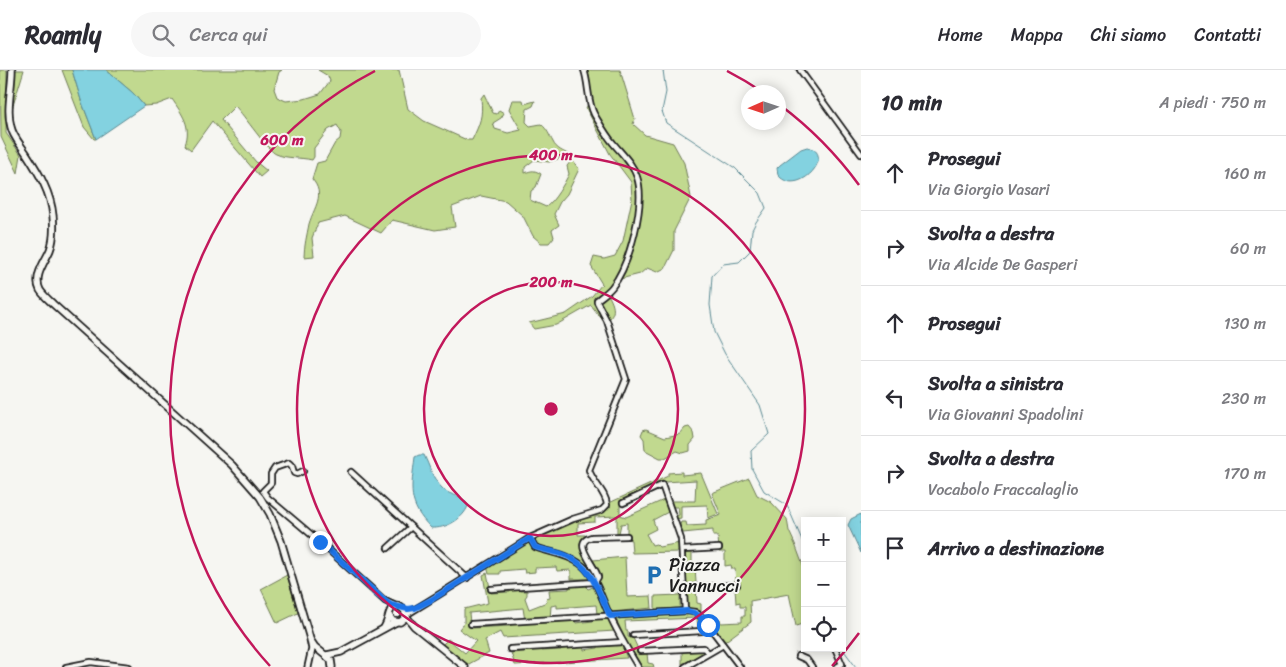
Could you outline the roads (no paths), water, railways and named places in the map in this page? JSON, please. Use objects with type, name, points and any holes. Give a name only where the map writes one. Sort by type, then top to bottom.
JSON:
[{"type":"main road","points":[[12,70],[11,128],[41,179],[50,198],[53,216],[53,235],[50,250],[40,268],[38,279],[40,289],[53,304],[242,475],[260,497],[270,514],[281,541],[310,639],[312,649],[308,664]]},
{"type":"main road","points":[[383,628],[392,608],[396,606],[405,613],[414,626],[465,667]]},
{"type":"main road","points":[[308,664],[316,654],[341,652],[383,628],[398,622],[405,613]]},
{"type":"main road","points":[[390,615],[398,622],[414,626]]},
{"type":"main road","points":[[310,639],[315,647],[331,660],[332,666]]},
{"type":"main road","points":[[332,666],[341,652]]},
{"type":"street","points":[[405,613],[467,578],[530,538],[573,519],[596,513],[606,508],[607,501],[591,475],[590,470],[626,379],[608,321],[597,300],[611,288],[630,251],[634,236],[639,185],[634,169],[613,144],[594,114],[590,104],[584,70]]},
{"type":"street","points":[[800,70],[861,154]]},
{"type":"street","points":[[302,472],[294,473],[289,463],[275,468],[271,474],[272,483],[263,491],[268,498],[385,601],[396,606]]},
{"type":"street","points":[[351,472],[467,578]]},
{"type":"street","points":[[623,503],[662,485],[681,539],[685,611]]},
{"type":"street","points":[[388,548],[411,527]]},
{"type":"street","points":[[595,582],[598,577],[597,571],[585,555],[582,547],[584,541],[592,537],[627,536]]},
{"type":"street","points":[[530,538],[535,547],[564,555],[580,563],[589,572],[623,642],[638,667]]},
{"type":"street","points":[[683,550],[719,548]]},
{"type":"street","points":[[491,589],[595,582]]},
{"type":"street","points":[[684,588],[737,585]]},
{"type":"street","points":[[385,601],[390,615]]},
{"type":"street","points":[[471,624],[685,611],[695,612],[702,617],[740,667]]},
{"type":"street","points":[[633,635],[696,632],[702,631],[708,625]]},
{"type":"street","points":[[510,649],[623,642]]},
{"type":"street","points":[[685,667],[722,645]]},
{"type":"street","points":[[640,652],[704,648],[708,654]]},
{"type":"street","points":[[837,652],[842,664],[837,667]]},
{"type":"street","points":[[798,656],[807,660],[812,667]]},
{"type":"street","points":[[66,667],[91,662],[129,667]]},
{"type":"water","points":[[72,70],[106,70],[133,93],[144,106],[96,139]]},
{"type":"water","points":[[807,147],[815,151],[818,157],[817,165],[812,172],[795,182],[786,181],[778,175],[777,168],[780,165],[801,149]]},
{"type":"water","points":[[424,455],[433,476],[442,488],[462,499],[468,506],[458,519],[448,525],[431,528],[423,519],[414,503],[412,478],[415,457]]},
{"type":"water","points":[[861,514],[861,553],[848,525],[851,519]]},
{"type":"waterway","points":[[663,70],[666,92],[662,111],[666,123],[735,168],[760,193],[766,208],[752,230],[750,251],[739,262],[723,264],[712,276],[710,305],[714,332],[725,354],[760,405],[769,434],[751,451],[752,469],[764,491],[787,505],[801,538]]},
{"type":"waterway","points":[[845,652],[856,667]]},
{"type":"place","name":"Piazza Vannucci","points":[[654,575]]}]
